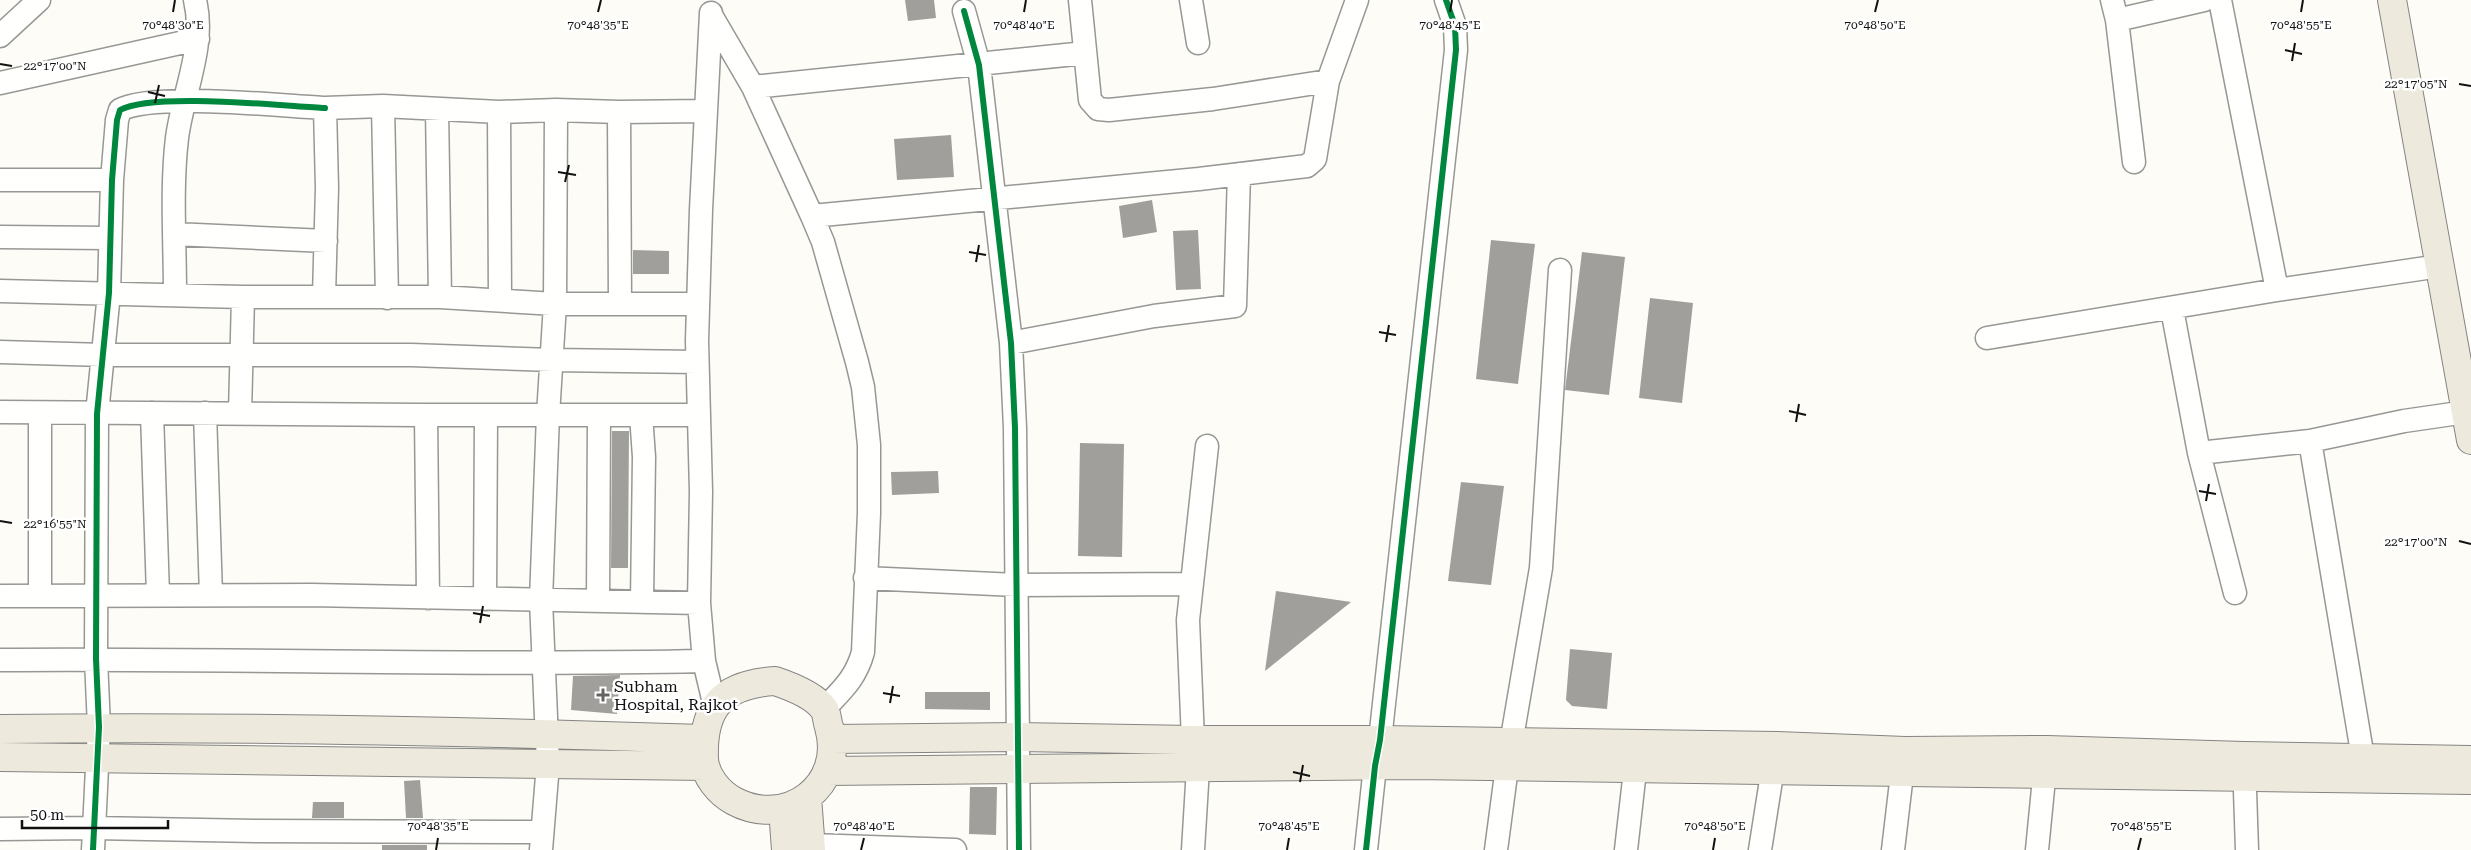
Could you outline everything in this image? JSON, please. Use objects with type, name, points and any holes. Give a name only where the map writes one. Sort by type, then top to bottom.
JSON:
[{"type":"main road","points":[[2392,0],[2471,440]]},
{"type":"main road","points":[[774,681],[796,688],[824,709],[832,739],[832,755],[827,771],[819,786],[807,797],[783,809],[764,811],[744,807],[727,797],[714,783],[704,753],[705,726],[715,707],[731,692],[752,682],[774,681]]},
{"type":"main road","points":[[0,728],[99,727],[546,734],[704,753]]},
{"type":"main road","points":[[832,739],[1018,737],[1193,740],[1380,740],[1509,754],[2244,768],[2471,780]]},
{"type":"main road","points":[[0,757],[548,764],[704,753]]},
{"type":"main road","points":[[827,771],[1375,766],[1509,754]]},
{"type":"main road","points":[[2244,768],[2363,758],[2471,760]]},
{"type":"main road","points":[[803,848],[807,797]]},
{"type":"main road","points":[[783,809],[803,848]]},
{"type":"street","points":[[0,36],[39,0]]},
{"type":"street","points":[[175,294],[174,179],[178,137],[196,49],[199,18],[195,0]]},
{"type":"street","points":[[1080,0],[1090,100],[1098,109],[1109,110],[1213,100],[1328,81]]},
{"type":"street","points":[[1191,0],[1198,43]]},
{"type":"street","points":[[812,216],[1307,166],[1315,160],[1328,81],[1357,0]]},
{"type":"street","points":[[1366,850],[1375,766],[1380,740],[1456,50],[1455,26],[1446,0]]},
{"type":"street","points":[[2134,162],[2115,10],[2204,0]]},
{"type":"street","points":[[2220,0],[2277,290]]},
{"type":"street","points":[[711,8],[753,87],[812,216],[822,242],[863,387],[869,445],[869,513],[863,652],[859,668],[852,679],[824,709]]},
{"type":"street","points":[[711,8],[697,362],[699,415],[699,603],[704,662],[715,707]]},
{"type":"street","points":[[964,11],[979,64],[1011,343],[1015,428],[1019,850]]},
{"type":"street","points":[[0,82],[196,49]]},
{"type":"street","points":[[753,87],[1085,53]]},
{"type":"street","points":[[93,850],[99,727],[96,659],[97,414],[109,292],[112,180],[117,120],[120,110],[129,105],[186,94],[325,108],[383,106],[499,112],[556,110],[619,112],[706,111]]},
{"type":"street","points":[[383,106],[386,298]]},
{"type":"street","points":[[324,296],[327,188],[325,108]]},
{"type":"street","points":[[437,109],[440,297]]},
{"type":"street","points":[[0,829],[93,828],[258,831],[542,841],[548,764],[542,600],[548,415],[555,304],[556,110]]},
{"type":"street","points":[[499,112],[500,300]]},
{"type":"street","points":[[619,112],[620,303]]},
{"type":"street","points":[[1011,343],[1154,316],[1235,306],[1239,174]]},
{"type":"street","points":[[0,180],[112,180]]},
{"type":"street","points":[[175,234],[326,241]]},
{"type":"street","points":[[0,237],[109,238]]},
{"type":"street","points":[[1987,338],[2125,314],[2172,309],[2277,290],[2440,266]]},
{"type":"street","points":[[1496,850],[1509,754],[1541,568],[1560,270]]},
{"type":"street","points":[[0,291],[386,298],[440,297],[555,304],[698,304]]},
{"type":"street","points":[[240,413],[243,296]]},
{"type":"street","points":[[2172,309],[2199,453],[2235,593]]},
{"type":"street","points":[[0,352],[104,355],[411,355],[552,360],[697,362]]},
{"type":"street","points":[[0,412],[40,414],[240,413],[426,416],[699,415]]},
{"type":"street","points":[[2199,453],[2310,441],[2404,421],[2466,412]]},
{"type":"street","points":[[152,413],[158,595]]},
{"type":"street","points":[[205,413],[211,595]]},
{"type":"street","points":[[40,414],[40,596]]},
{"type":"street","points":[[485,599],[486,415]]},
{"type":"street","points":[[598,601],[600,415]]},
{"type":"street","points":[[642,415],[644,458],[642,602]]},
{"type":"street","points":[[426,416],[428,598]]},
{"type":"street","points":[[2310,441],[2363,758]]},
{"type":"street","points":[[1193,850],[1198,768],[1193,740],[1188,620],[1207,446]]},
{"type":"street","points":[[866,578],[1016,585],[1192,584]]},
{"type":"street","points":[[0,596],[211,595],[699,603]]},
{"type":"street","points":[[0,660],[381,660],[543,664],[704,662]]},
{"type":"street","points":[[1626,850],[1637,757]]},
{"type":"street","points":[[1760,850],[1775,759]]},
{"type":"street","points":[[1893,850],[1903,762]]},
{"type":"street","points":[[2037,850],[2045,763]]},
{"type":"street","points":[[2244,768],[2248,850]]},
{"type":"street","points":[[803,848],[955,850]]},
{"type":"building","points":[[905,0],[934,0],[936,18],[908,21]]},
{"type":"building","points":[[951,135],[954,177],[897,180],[894,139]]},
{"type":"building","points":[[1152,200],[1157,232],[1123,238],[1119,206]]},
{"type":"building","points":[[1198,230],[1201,289],[1176,290],[1173,231]]},
{"type":"building","points":[[1491,240],[1535,244],[1518,384],[1476,379]]},
{"type":"building","points":[[633,250],[669,251],[669,274],[633,274]]},
{"type":"building","points":[[1582,252],[1625,257],[1609,395],[1565,390]]},
{"type":"building","points":[[1650,298],[1693,303],[1682,403],[1639,398]]},
{"type":"building","points":[[612,431],[629,431],[628,568],[611,568]]},
{"type":"building","points":[[1080,443],[1124,444],[1122,557],[1078,556]]},
{"type":"building","points":[[938,471],[939,493],[892,495],[891,472]]},
{"type":"building","points":[[1461,482],[1504,486],[1491,585],[1448,581]]},
{"type":"building","points":[[1276,591],[1351,602],[1265,671]]},
{"type":"building","points":[[1570,649],[1612,653],[1607,709],[1572,706],[1566,700]]},
{"type":"building","points":[[620,675],[617,714],[571,710],[573,676]]},
{"type":"building","points":[[925,692],[990,692],[990,710],[925,709]]},
{"type":"building","points":[[420,780],[423,818],[406,818],[404,781]]},
{"type":"building","points":[[970,787],[997,787],[996,835],[969,834]]},
{"type":"building","points":[[313,802],[344,802],[344,818],[312,818]]},
{"type":"building","points":[[382,845],[427,845],[427,850],[382,850]]},
{"type":"cycle path","points":[[1366,850],[1375,766],[1380,740],[1456,50],[1455,26],[1446,0]]},
{"type":"cycle path","points":[[964,11],[979,65],[1011,343],[1015,428],[1019,850]]},
{"type":"cycle path","points":[[93,850],[99,727],[96,659],[97,414],[109,293],[112,180],[117,120],[120,110],[136,105],[188,101],[219,101],[325,108]]},
{"type":"place","name":"Subham Hospital, Rajkot","points":[[603,695]]}]
